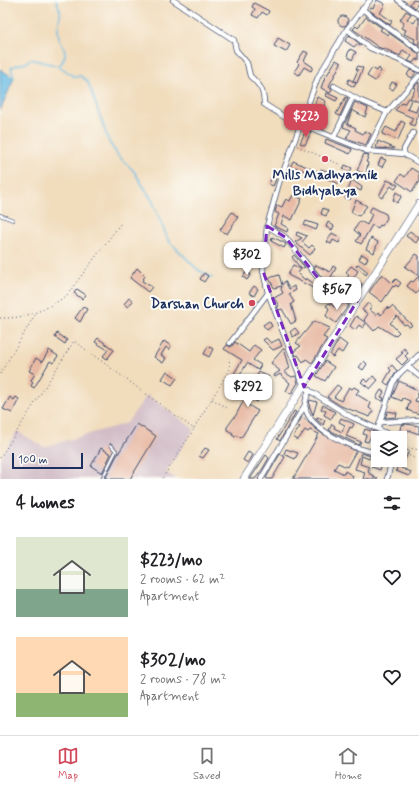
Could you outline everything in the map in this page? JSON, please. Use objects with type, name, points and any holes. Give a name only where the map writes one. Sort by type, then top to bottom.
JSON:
[{"type":"main road","points":[[244,479],[306,389],[360,298],[418,209]]},
{"type":"street","points":[[173,0],[234,40],[236,50],[247,63],[250,76],[260,85],[264,92],[264,104],[286,118],[367,151],[404,154],[419,163]]},
{"type":"street","points":[[370,0],[347,29],[319,74],[279,183],[267,226],[263,271],[268,293],[306,389],[305,405],[309,420],[318,428],[352,446],[371,453]]},
{"type":"street","points":[[398,0],[419,15]]},
{"type":"street","points":[[362,9],[419,50]]},
{"type":"street","points":[[347,29],[370,48],[419,70]]},
{"type":"street","points":[[367,151],[387,112],[419,76]]},
{"type":"street","points":[[334,86],[353,97],[387,112]]},
{"type":"street","points":[[334,137],[353,97]]},
{"type":"street","points":[[404,154],[404,149],[413,133]]},
{"type":"street","points":[[267,226],[284,237],[323,284],[360,298]]},
{"type":"street","points":[[230,344],[268,293]]},
{"type":"street","points":[[378,428],[393,383],[407,366],[419,356]]},
{"type":"street","points":[[407,366],[419,376]]},
{"type":"street","points":[[306,389],[351,417],[384,431]]},
{"type":"street","points":[[260,479],[305,405]]},
{"type":"street","points":[[380,422],[419,420]]},
{"type":"street","points":[[387,479],[390,467]]},
{"type":"lane","points":[[0,215],[13,220]]},
{"type":"lane","points":[[102,479],[116,450],[111,445]]},
{"type":"path","points":[[293,144],[341,165]]},
{"type":"path","points":[[0,318],[36,313],[56,303],[67,295],[121,222]]},
{"type":"path","points":[[0,374],[36,313]]},
{"type":"path","points":[[0,458],[74,341],[194,428]]},
{"type":"path","points":[[162,479],[230,369],[229,358]]},
{"type":"path","points":[[212,399],[229,409]]},
{"type":"path","points":[[407,447],[419,450]]},
{"type":"path","points":[[407,454],[414,458]]},
{"type":"path","points":[[368,479],[371,464]]},
{"type":"highlighted area","points":[[267,226],[285,237],[323,284],[359,298],[304,387],[263,271]]},
{"type":"shaded area","points":[[147,395],[194,429],[166,472],[176,479],[0,479],[0,458],[17,431],[44,447],[127,423]]},
{"type":"water","points":[[0,69],[14,78],[0,111]]},
{"type":"building","points":[[377,0],[385,4],[380,13],[392,21],[390,25],[369,10],[371,7],[373,8]]},
{"type":"building","points":[[413,0],[419,1],[415,8],[410,4]]},
{"type":"building","points":[[254,3],[269,11],[267,15],[262,12],[258,18],[252,15],[255,9],[252,7]]},
{"type":"building","points":[[406,11],[411,14],[407,19],[414,23],[417,18],[419,19],[419,45],[414,42],[415,39],[404,34],[406,30],[401,28],[404,23],[400,20]]},
{"type":"building","points":[[341,16],[345,16],[348,21],[345,26],[341,26],[338,23],[338,19]]},
{"type":"building","points":[[366,17],[382,28],[380,30],[388,35],[389,33],[419,54],[419,61],[416,59],[413,63],[408,61],[412,56],[403,50],[400,56],[378,47],[353,29],[356,26],[358,28]]},
{"type":"building","points":[[349,35],[361,45],[360,46],[357,44],[354,47],[345,41]]},
{"type":"building","points":[[278,38],[290,45],[286,52],[274,46]]},
{"type":"building","points":[[350,49],[356,52],[352,60],[347,56]]},
{"type":"building","points":[[304,51],[308,53],[304,61],[313,67],[311,71],[304,67],[299,75],[294,72],[299,64],[297,62]]},
{"type":"building","points":[[336,60],[341,63],[329,86],[332,89],[330,93],[321,88],[326,74],[327,75]]},
{"type":"building","points":[[358,66],[363,68],[357,83],[353,81],[358,70],[356,69]]},
{"type":"building","points":[[372,68],[377,71],[379,68],[381,71],[375,81],[367,76]]},
{"type":"building","points":[[410,70],[416,72],[412,78],[407,75]]},
{"type":"building","points":[[349,79],[356,83],[354,87],[347,83]]},
{"type":"building","points":[[392,82],[397,84],[393,90],[389,88]]},
{"type":"building","points":[[419,82],[419,102],[410,98],[416,88],[414,87]]},
{"type":"building","points":[[327,93],[338,98],[336,101],[326,96]]},
{"type":"building","points":[[317,97],[326,101],[323,108],[320,107],[316,114],[312,112]]},
{"type":"building","points":[[346,97],[348,98],[340,116],[336,114]]},
{"type":"building","points":[[408,98],[411,100],[407,109],[416,112],[419,104],[419,114],[414,126],[410,124],[413,118],[395,110],[402,103],[404,104]]},
{"type":"building","points":[[355,102],[368,108],[365,117],[352,110],[347,124],[356,128],[355,130],[363,134],[364,131],[371,134],[366,145],[346,138],[351,130],[343,127]]},
{"type":"building","points":[[313,113],[324,119],[322,123],[326,125],[323,129],[307,122]]},
{"type":"building","points":[[401,121],[405,123],[398,140],[382,134],[386,127],[396,132]]},
{"type":"building","points":[[306,130],[311,132],[305,145],[300,143]]},
{"type":"building","points":[[326,139],[352,149],[350,154],[325,143]]},
{"type":"building","points":[[378,141],[394,148],[394,149],[376,148]]},
{"type":"building","points":[[364,154],[369,155],[366,162],[368,163],[366,174],[357,171]]},
{"type":"building","points":[[381,158],[386,160],[382,167],[378,165]]},
{"type":"building","points":[[293,161],[319,172],[317,176],[295,167],[291,176],[287,174]]},
{"type":"building","points":[[345,165],[352,168],[350,172],[343,169]]},
{"type":"building","points":[[411,168],[419,173],[419,181],[412,192],[396,181],[401,174],[405,177]]},
{"type":"building","points":[[321,169],[343,177],[339,184],[319,175]]},
{"type":"building","points":[[272,177],[276,179],[273,186],[269,184]]},
{"type":"building","points":[[352,180],[362,187],[361,191],[355,188],[350,200],[345,198]]},
{"type":"building","points":[[387,180],[398,185],[395,189],[391,186],[382,198],[379,196]]},
{"type":"building","points":[[396,192],[402,196],[397,203],[393,200]]},
{"type":"building","points":[[293,195],[302,199],[292,220],[284,216],[281,224],[288,228],[287,232],[274,226],[279,214],[275,212],[277,205],[282,207],[286,199],[290,201]]},
{"type":"building","points":[[356,200],[367,206],[359,216],[351,212]]},
{"type":"building","points":[[372,207],[386,214],[387,218],[382,226],[380,225],[378,228],[372,225],[361,244],[356,241],[360,235],[354,230],[360,221],[367,225],[372,214],[369,212]]},
{"type":"building","points":[[323,208],[328,211],[326,216],[321,214]]},
{"type":"building","points":[[232,212],[238,217],[227,234],[220,230]]},
{"type":"building","points":[[306,221],[318,225],[316,230],[304,225]]},
{"type":"building","points":[[328,222],[334,226],[332,230],[326,227]]},
{"type":"building","points":[[410,231],[419,238],[416,243],[406,236]]},
{"type":"building","points":[[297,232],[307,236],[302,242],[309,248],[312,245],[315,248],[310,255],[295,242],[302,238],[296,235]]},
{"type":"building","points":[[332,233],[341,238],[339,243],[333,240],[331,244],[327,242]]},
{"type":"building","points":[[272,237],[286,244],[284,248],[271,241]]},
{"type":"building","points":[[371,238],[378,242],[374,253],[366,249]]},
{"type":"building","points":[[362,254],[368,258],[365,263],[359,259]]},
{"type":"building","points":[[416,254],[419,256],[419,276],[405,267]]},
{"type":"building","points":[[294,255],[305,267],[301,269],[292,257]]},
{"type":"building","points":[[358,264],[368,272],[366,275],[356,266]]},
{"type":"building","points":[[293,265],[301,269],[298,273],[305,280],[306,278],[317,286],[315,289],[288,275]]},
{"type":"building","points":[[316,265],[330,272],[333,266],[336,268],[331,277],[336,279],[335,281],[341,282],[340,285],[351,289],[355,280],[362,284],[356,293],[325,281],[314,268]]},
{"type":"building","points":[[351,266],[358,271],[351,282],[347,279],[349,274],[346,272]]},
{"type":"building","points":[[137,268],[145,276],[142,281],[152,287],[148,292],[130,278]]},
{"type":"building","points":[[246,272],[251,274],[247,280],[243,277]]},
{"type":"building","points":[[204,273],[208,276],[204,282],[200,279]]},
{"type":"building","points":[[382,274],[392,283],[396,279],[401,283],[398,287],[396,285],[394,287],[393,286],[382,302],[369,292]]},
{"type":"building","points":[[279,275],[282,285],[285,281],[289,289],[294,286],[296,290],[289,294],[294,302],[291,304],[296,321],[291,324],[282,309],[279,310],[277,307],[279,306],[274,298],[283,293],[281,289],[282,286],[274,288],[269,278]]},
{"type":"building","points":[[419,276],[419,290],[416,294],[407,286],[411,281],[413,282]]},
{"type":"building","points":[[254,286],[258,289],[254,296],[249,293]]},
{"type":"building","points":[[77,289],[86,295],[82,299],[74,293]]},
{"type":"building","points":[[328,290],[341,295],[339,299],[326,294]]},
{"type":"building","points":[[129,298],[133,301],[128,307],[124,304]]},
{"type":"building","points":[[340,299],[349,305],[336,323],[326,316],[329,308],[326,306],[329,303],[335,307]]},
{"type":"building","points":[[368,303],[372,307],[369,309],[376,315],[378,312],[381,315],[387,307],[389,309],[392,306],[412,325],[410,327],[406,324],[404,325],[397,316],[390,323],[399,332],[395,336],[379,326],[374,331],[364,320],[368,314],[362,310]]},
{"type":"building","points":[[83,307],[87,309],[80,322],[75,318]]},
{"type":"building","points":[[356,316],[366,323],[363,328],[359,325],[355,330],[350,326]]},
{"type":"building","points":[[269,321],[272,326],[267,330],[263,325]]},
{"type":"building","points":[[314,321],[330,328],[323,337],[327,339],[312,363],[306,359],[303,362],[298,355],[296,356],[294,351],[301,346],[296,343]]},
{"type":"building","points":[[295,328],[299,333],[293,337],[290,332]]},
{"type":"building","points":[[57,333],[67,340],[65,344],[55,337]]},
{"type":"building","points":[[98,338],[114,350],[107,359],[103,356],[108,350],[95,342]]},
{"type":"building","points":[[266,338],[271,343],[279,339],[282,346],[273,350],[263,340]]},
{"type":"building","points":[[339,339],[347,345],[342,353],[338,350],[333,357],[330,355]]},
{"type":"building","points":[[164,341],[171,346],[169,350],[166,347],[161,355],[166,358],[163,363],[154,357]]},
{"type":"building","points":[[235,342],[249,352],[254,345],[261,350],[253,360],[261,365],[258,370],[247,363],[233,387],[228,384],[242,360],[224,349],[227,345],[231,347]]},
{"type":"building","points":[[208,346],[213,349],[209,357],[204,354]]},
{"type":"building","points":[[284,348],[290,368],[284,372],[292,377],[296,376],[298,383],[291,394],[286,391],[290,383],[280,374],[275,377],[274,375],[280,371],[271,363]]},
{"type":"building","points":[[404,348],[408,353],[405,356],[408,359],[402,365],[396,359],[403,353],[401,352]]},
{"type":"building","points":[[49,350],[58,356],[53,363],[50,361],[34,388],[31,386],[33,382],[31,380],[35,374],[29,371],[36,358],[42,362]]},
{"type":"building","points":[[325,361],[334,367],[325,381],[316,376]]},
{"type":"building","points":[[364,361],[367,364],[363,370],[359,367]]},
{"type":"building","points":[[392,365],[397,371],[388,385],[384,382],[391,370],[389,368]]},
{"type":"building","points":[[167,371],[177,378],[172,385],[162,379]]},
{"type":"building","points":[[259,372],[269,377],[257,402],[252,399],[248,405],[258,411],[241,438],[236,435],[235,437],[232,435],[233,433],[227,430],[227,427],[236,415]]},
{"type":"building","points":[[373,376],[378,380],[370,389],[361,382],[364,379],[368,382]]},
{"type":"building","points":[[399,381],[419,391],[415,401],[419,402],[419,414],[407,410],[410,401],[403,398],[402,401],[392,397]]},
{"type":"building","points":[[337,385],[341,388],[334,397],[341,401],[349,387],[352,389],[354,387],[359,390],[356,394],[371,403],[369,408],[373,411],[370,417],[341,406],[327,397]]},
{"type":"building","points":[[381,390],[384,392],[381,397],[384,398],[383,401],[376,398]]},
{"type":"building","points":[[10,397],[14,400],[16,397],[19,399],[12,413],[3,409]]},
{"type":"building","points":[[310,400],[317,402],[313,415],[309,405]]},
{"type":"building","points":[[323,405],[335,412],[331,419],[324,415],[326,411],[321,409]]},
{"type":"building","points":[[294,411],[296,412],[280,441],[277,439]]},
{"type":"building","points":[[388,411],[397,413],[396,417],[385,418]]},
{"type":"building","points":[[302,417],[321,433],[356,451],[347,467],[338,463],[334,469],[344,474],[345,471],[353,476],[352,479],[293,479],[319,434],[310,430],[308,432],[305,430],[298,440],[293,437],[300,427],[297,426]]},
{"type":"building","points":[[317,417],[325,420],[323,425],[316,419]]},
{"type":"building","points":[[341,418],[354,424],[352,428],[350,427],[346,436],[361,442],[359,445],[329,430],[332,424],[335,426],[334,428],[342,432],[345,425],[339,422]]},
{"type":"building","points":[[137,424],[156,436],[130,479],[110,479],[106,477],[116,457]]},
{"type":"building","points":[[406,424],[419,426],[419,434],[408,430],[407,432],[407,431],[400,431],[401,425]]},
{"type":"building","points":[[365,429],[371,431],[371,436],[368,442],[364,441],[366,435],[363,434]]},
{"type":"building","points":[[101,448],[111,454],[102,473],[91,466]]},
{"type":"building","points":[[205,448],[209,450],[203,458],[199,456]]},
{"type":"building","points":[[286,449],[298,453],[295,459],[284,454]]},
{"type":"building","points":[[248,452],[253,455],[248,463],[243,460]]},
{"type":"building","points":[[361,453],[371,456],[369,459],[362,456],[360,464],[369,467],[368,472],[378,479],[363,479],[365,472],[355,469]]},
{"type":"building","points":[[280,454],[285,457],[272,479],[267,479],[266,478]]},
{"type":"building","points":[[266,455],[269,458],[262,470],[255,479],[250,479]]},
{"type":"building","points":[[372,467],[381,467],[380,470]]},
{"type":"building","points":[[397,467],[401,467],[411,472],[409,476],[396,471]]},
{"type":"waterway","points":[[14,78],[11,68],[16,65],[26,63],[30,59],[59,66],[63,61],[65,52],[60,41],[58,31],[60,13],[56,0]]},
{"type":"waterway","points":[[59,66],[75,77],[81,76],[88,82],[109,142],[119,157],[133,170],[152,200],[168,240],[197,269],[212,278]]},
{"type":"place","name":"Mills Madhyamik Bidhyalaya","points":[[325,159]]},
{"type":"place","name":"Darshan Church","points":[[252,303]]}]
